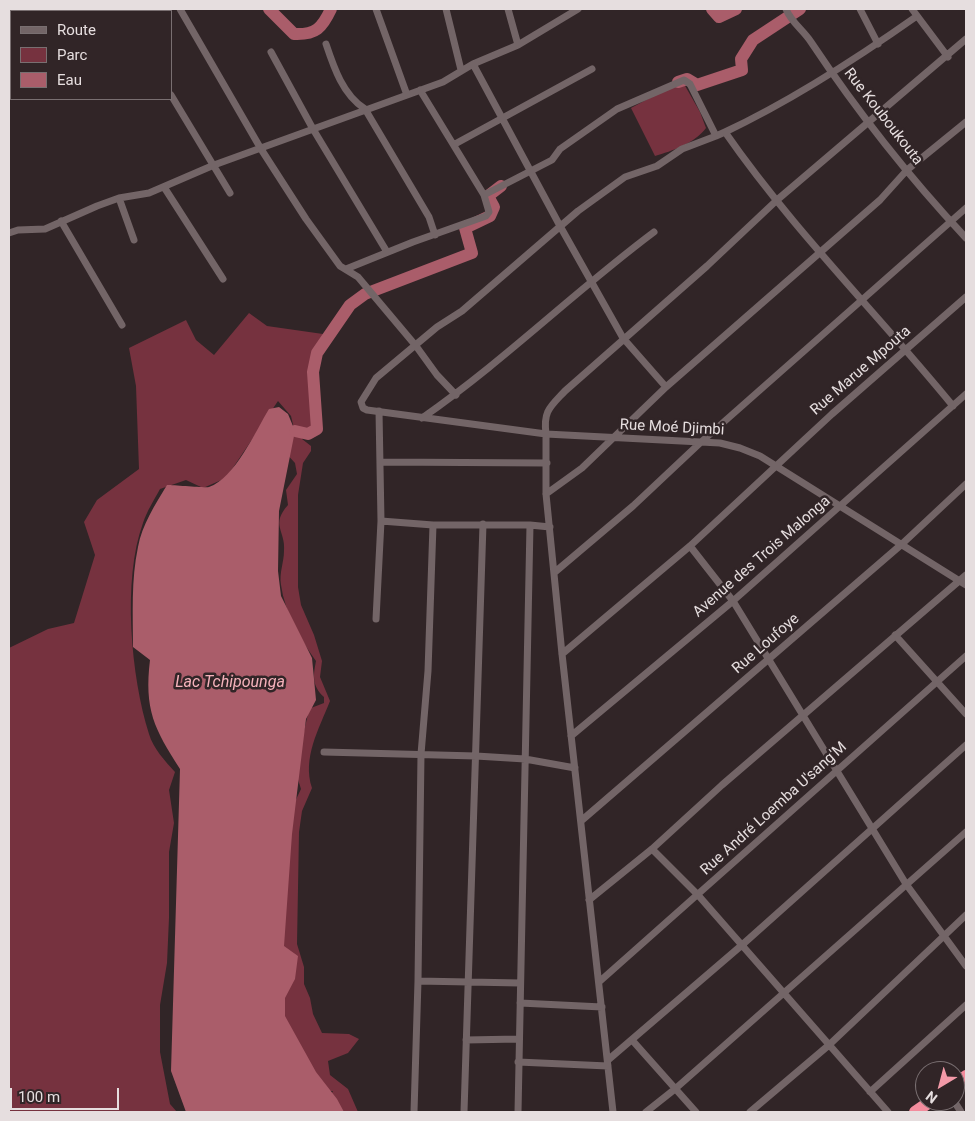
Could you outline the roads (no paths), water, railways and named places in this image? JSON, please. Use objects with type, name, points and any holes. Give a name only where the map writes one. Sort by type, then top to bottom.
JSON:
[{"type":"street","points":[[180,9],[261,149],[306,219],[340,266],[358,277],[416,346],[437,375],[456,395]]},
{"type":"street","points":[[376,9],[407,95]]},
{"type":"street","points":[[446,9],[461,70]]},
{"type":"street","points":[[508,9],[518,45]]},
{"type":"street","points":[[9,233],[18,230],[45,228],[119,198],[149,193],[177,179],[214,165],[443,82],[473,64],[518,45],[578,9]]},
{"type":"street","name":"Rue Kouboukouta","points":[[786,9],[789,18],[809,39],[830,72],[867,122],[966,238]]},
{"type":"street","points":[[860,9],[878,44]]},
{"type":"street","points":[[912,9],[948,57]]},
{"type":"street","points":[[416,346],[462,311],[560,226],[625,177],[657,166],[682,149],[753,119],[878,44],[917,16]]},
{"type":"street","points":[[613,1112],[546,494],[547,463],[544,422],[547,410],[623,338],[707,266],[777,200],[867,122],[948,57],[966,39]]},
{"type":"street","points":[[326,44],[335,69],[352,101],[365,109],[429,217],[435,234]]},
{"type":"street","points":[[271,52],[313,130],[387,252]]},
{"type":"street","points":[[473,64],[530,172],[623,338],[666,388]]},
{"type":"street","points":[[455,144],[592,69]]},
{"type":"street","points":[[484,195],[552,160],[560,149],[617,109],[682,80],[690,84],[716,136]]},
{"type":"street","points":[[346,270],[387,252],[486,216],[489,212],[484,195],[455,144],[420,90]]},
{"type":"street","points":[[172,97],[230,193]]},
{"type":"street","points":[[546,494],[582,468],[666,388],[880,200],[907,170],[966,122]]},
{"type":"street","points":[[725,132],[753,172],[819,252],[908,350],[953,406]]},
{"type":"street","points":[[164,187],[222,279]]},
{"type":"street","points":[[119,198],[134,240]]},
{"type":"street","points":[[555,572],[633,506],[700,443],[966,208]]},
{"type":"street","points":[[60,221],[122,325]]},
{"type":"street","points":[[422,418],[456,395],[654,232]]},
{"type":"street","name":"Rue Marue Mpouta","points":[[562,654],[690,546],[774,466],[966,297]]},
{"type":"street","name":"Rue Moé Djimbi","points":[[416,346],[376,378],[361,402],[363,408],[422,418],[546,434],[720,443],[740,448],[760,456],[966,585]]},
{"type":"street","name":"Avenue des Trois Malonga","points":[[571,736],[842,506],[966,394]]},
{"type":"street","points":[[376,620],[381,521],[380,411]]},
{"type":"street","points":[[380,462],[547,463]]},
{"type":"street","name":"Rue Loufoye","points":[[581,821],[902,544],[966,484]]},
{"type":"street","points":[[381,521],[434,525],[483,524],[550,527]]},
{"type":"street","points":[[464,1112],[483,524]]},
{"type":"street","points":[[414,1112],[418,982],[420,754],[428,670],[434,525]]},
{"type":"street","points":[[518,1112],[530,525]]},
{"type":"street","points":[[690,546],[733,600],[906,884],[966,966]]},
{"type":"street","points":[[589,900],[652,849],[803,715],[966,575]]},
{"type":"street","points":[[895,635],[966,714]]},
{"type":"street","name":"Rue André Loemba U'sang'M","points":[[599,982],[966,656]]},
{"type":"street","points":[[518,1062],[608,1063],[966,745]]},
{"type":"street","points":[[324,752],[525,759],[575,768]]},
{"type":"street","points":[[646,1112],[675,1089],[966,832]]},
{"type":"street","points":[[652,849],[698,895],[888,1112]]},
{"type":"street","points":[[750,1112],[829,1045],[966,915]]},
{"type":"street","points":[[418,982],[520,983]]},
{"type":"street","points":[[520,1003],[602,1007]]},
{"type":"street","points":[[870,1092],[966,1005]]},
{"type":"street","points":[[466,1040],[518,1039]]},
{"type":"street","points":[[632,1040],[696,1112]]},
{"type":"water","name":"Lac Tchipounga","points":[[279,407],[288,414],[295,431],[279,511],[278,571],[281,596],[312,658],[316,700],[306,719],[292,834],[284,946],[298,956],[295,979],[285,998],[285,1016],[316,1072],[337,1099],[344,1112],[186,1112],[171,1071],[180,769],[163,742],[153,718],[148,692],[150,660],[133,647],[134,572],[140,539],[146,523],[167,485],[209,487],[218,482],[244,453],[269,409]]},
{"type":"waterway","points":[[269,9],[294,34],[313,32],[325,21],[331,9]]},
{"type":"waterway","points":[[712,9],[719,17],[736,9]]},
{"type":"waterway","points":[[678,82],[687,79],[697,85],[742,70],[741,59],[753,40],[800,9]]},
{"type":"waterway","points":[[295,431],[308,434],[317,429],[313,372],[317,353],[350,305],[365,294],[472,253],[465,228],[490,216],[494,207],[488,196],[501,186]]}]
